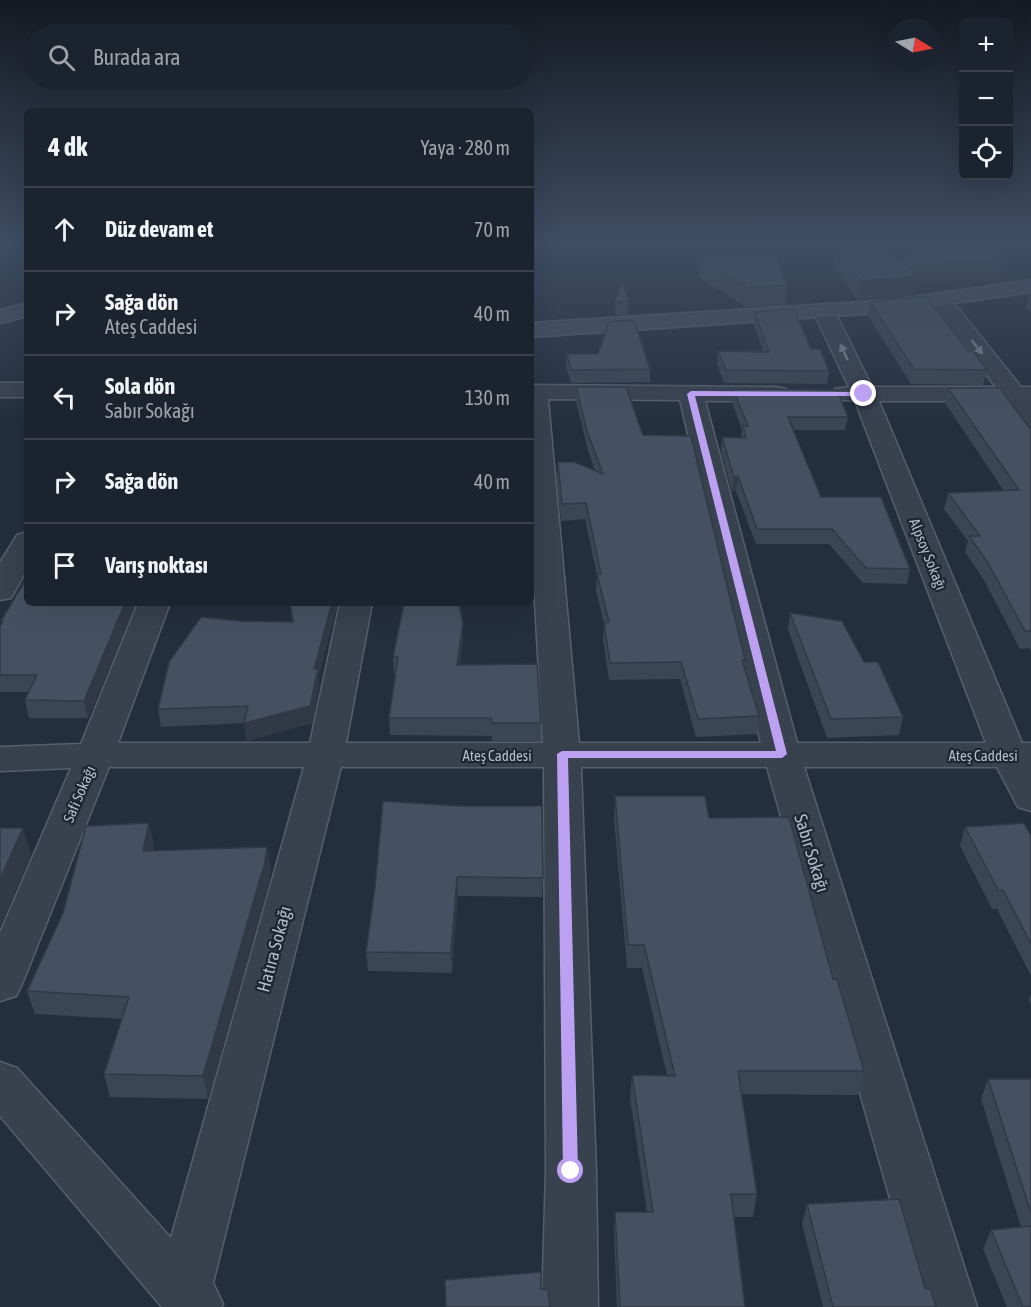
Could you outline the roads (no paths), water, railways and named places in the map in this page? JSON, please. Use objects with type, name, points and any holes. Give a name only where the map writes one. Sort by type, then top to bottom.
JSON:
[{"type":"main road","points":[[534,330],[824,311],[909,303]]},
{"type":"main road","points":[[0,317],[24,310]]},
{"type":"main road","points":[[0,317],[24,320]]},
{"type":"main road","points":[[0,334],[24,329]]},
{"type":"street","points":[[944,303],[1023,394],[1031,420]]},
{"type":"street","name":"Alpsoy Sokağı","points":[[824,311],[864,394],[1020,755],[1031,798]]},
{"type":"street","points":[[0,390],[24,390]]},
{"type":"street","points":[[534,392],[1023,394]]},
{"type":"street","name":"Sabır Sokağı","points":[[691,394],[782,754],[949,1307]]},
{"type":"street","points":[[534,404],[562,754],[571,1159],[570,1307]]},
{"type":"street","points":[[0,591],[24,547]]},
{"type":"street","name":"Safi Sokağı","points":[[0,984],[95,754],[153,606]]},
{"type":"street","name":"Hatıra Sokağı","points":[[190,1300],[326,755],[355,606]]},
{"type":"street","name":"Ateş Caddesi","points":[[0,759],[95,754],[1020,755]]},
{"type":"street","points":[[0,1082],[190,1300]]}]
